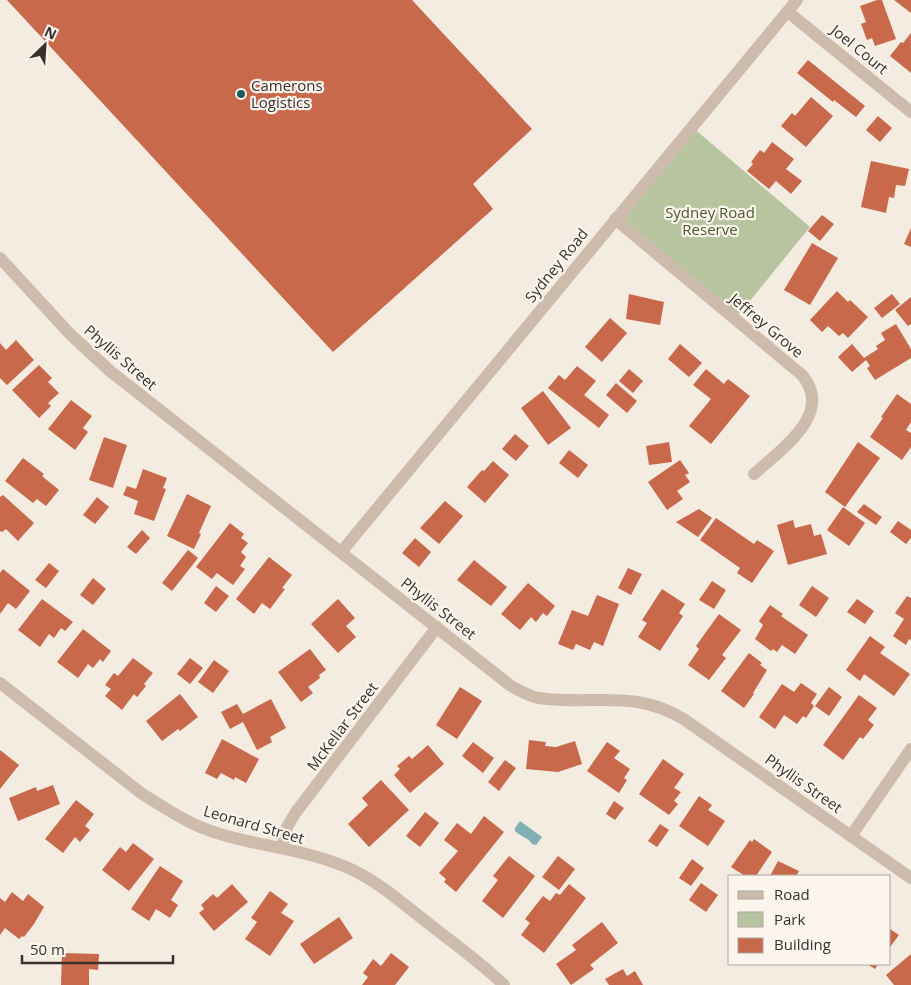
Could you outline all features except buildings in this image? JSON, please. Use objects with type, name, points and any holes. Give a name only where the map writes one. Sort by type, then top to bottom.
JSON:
[{"type":"street","name":"Sydney Road","points":[[342,551],[797,0]]},
{"type":"street","name":"Joel Court","points":[[788,12],[911,112]]},
{"type":"street","name":"Jeffrey Grove","points":[[615,220],[802,375],[808,382],[813,396],[810,416],[797,434],[754,474]]},
{"type":"street","name":"Phyllis Street","points":[[0,258],[92,356],[153,406],[342,551],[511,686],[537,698],[631,700],[665,708],[911,878]]},
{"type":"street","name":"McKellar Street","points":[[282,848],[287,827],[296,812],[438,627]]},
{"type":"street","name":"Leonard Street","points":[[0,683],[141,793],[164,808],[200,827],[235,838],[282,848],[332,862],[362,874],[476,960],[504,985]]},
{"type":"street","points":[[851,836],[911,749]]},
{"type":"green space","name":"Sydney Road Reserve","points":[[692,127],[810,227],[735,319],[615,219]]},
{"type":"water","points":[[520,821],[542,837],[536,845],[515,831]]},
{"type":"place","name":"Camerons Logistics","points":[[241,94]]}]
